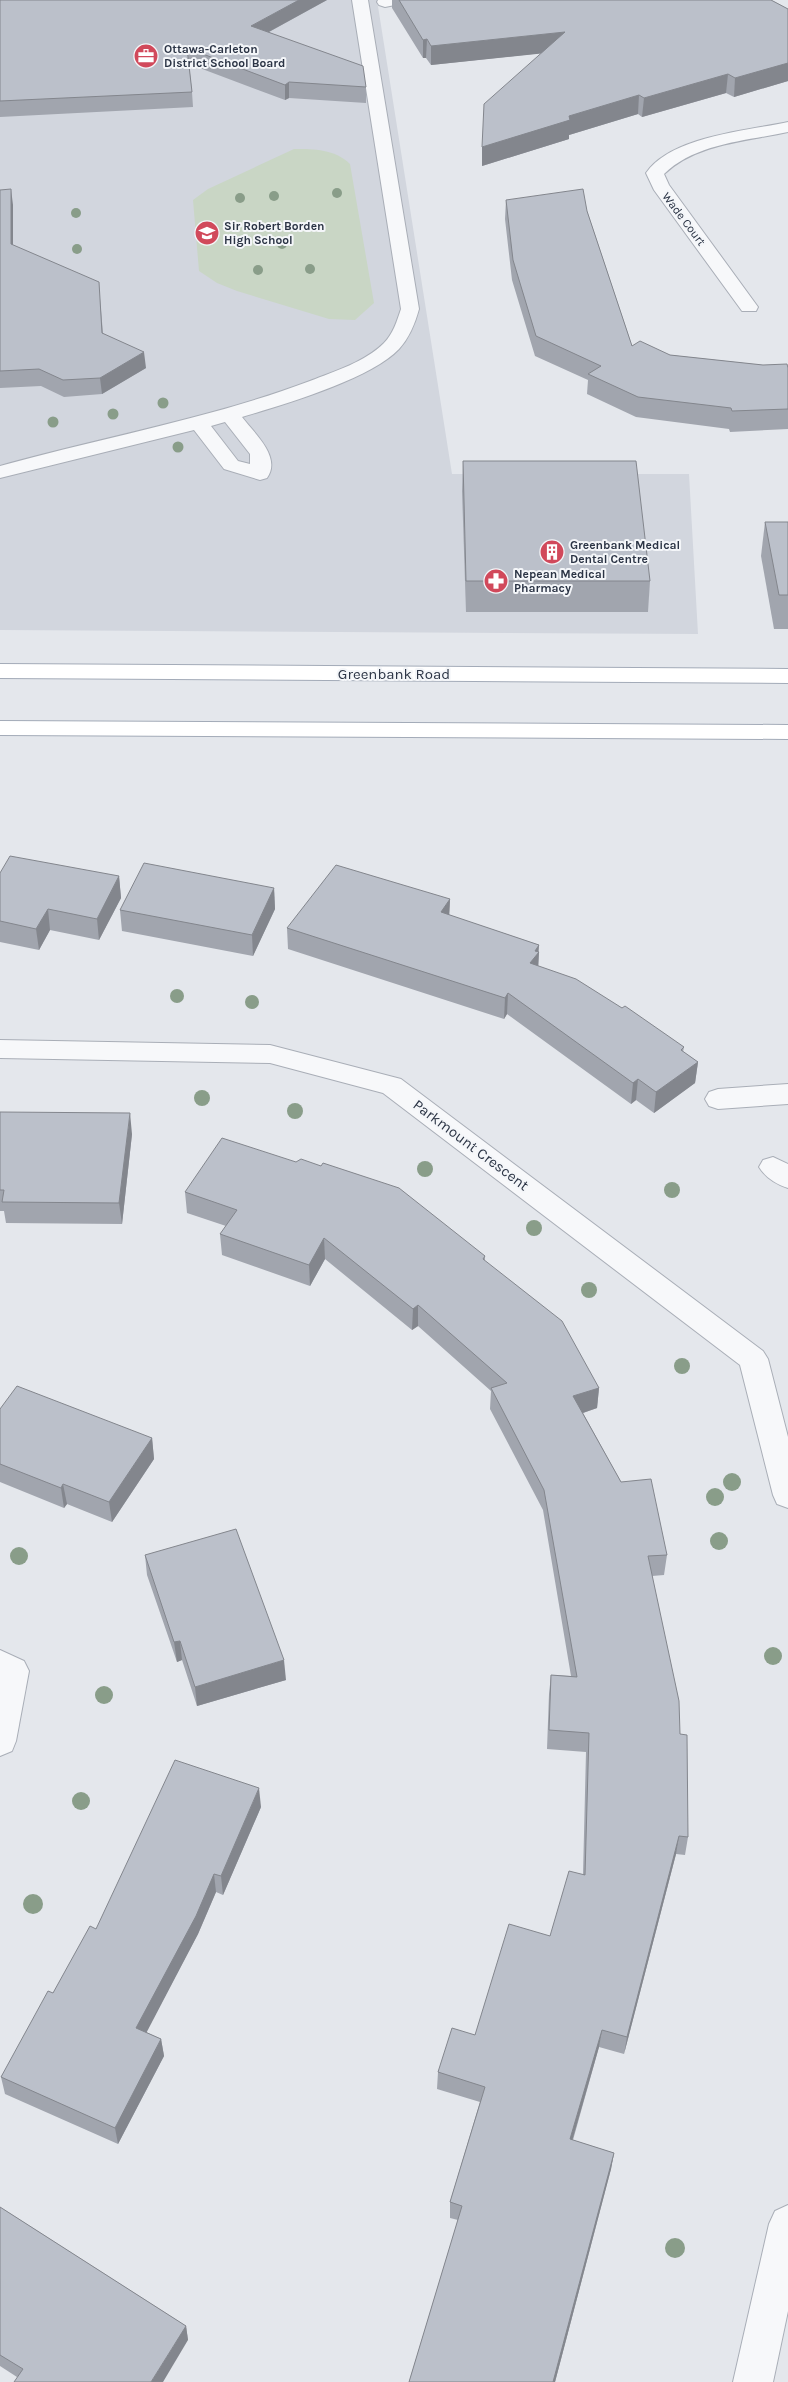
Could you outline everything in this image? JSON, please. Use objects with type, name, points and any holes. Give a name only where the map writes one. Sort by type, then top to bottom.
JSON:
[{"type":"main road","name":"Greenbank Road","points":[[0,672],[788,676]]},
{"type":"main road","points":[[0,728],[788,732]]},
{"type":"street","points":[[0,472],[229,414],[284,398],[355,369],[387,350],[403,332],[410,309],[360,0]]},
{"type":"street","name":"Wade Court","points":[[749,307],[660,186],[655,173],[662,164],[686,150],[788,127]]},
{"type":"street","points":[[198,422],[231,465],[260,474],[260,453],[229,414]]},
{"type":"street","name":"Parkmount Crescent","points":[[0,1049],[270,1054],[392,1086],[753,1359],[788,1495]]},
{"type":"street","points":[[718,1099],[788,1094]]},
{"type":"street","points":[[0,1664],[13,1671],[0,1741]]},
{"type":"street","points":[[753,2382],[788,2224]]},
{"type":"shaded area","points":[[0,0],[377,0],[452,474],[689,474],[698,634],[0,630]]},
{"type":"green space","points":[[294,149],[331,153],[350,164],[374,303],[355,320],[329,319],[237,291],[217,283],[199,271],[193,200],[208,189]]},
{"type":"building","name":"Ottawa-Carleton District School Board","points":[[0,0],[299,0],[251,26],[363,66],[366,87],[289,82],[285,85],[187,48],[192,92],[0,101]]},
{"type":"building","points":[[399,0],[771,0],[788,9],[788,63],[735,78],[728,74],[644,98],[639,95],[569,116],[570,120],[482,147],[484,104],[565,32],[431,46],[427,39],[423,40]]},
{"type":"building","points":[[11,189],[11,244],[99,282],[102,333],[144,352],[100,378],[63,380],[39,369],[0,371],[0,190]]},
{"type":"building","points":[[583,189],[587,211],[632,346],[640,341],[670,355],[763,365],[787,364],[788,409],[732,411],[731,408],[638,397],[588,374],[601,366],[536,336],[513,260],[506,200]]},
{"type":"building","name":"Greenbank Medical Dental Centre","points":[[463,461],[636,461],[650,581],[466,581]]},
{"type":"building","points":[[765,522],[788,522],[788,595],[779,595]]},
{"type":"building","points":[[10,856],[119,876],[97,919],[48,909],[36,929],[0,921],[0,873]]},
{"type":"building","points":[[144,863],[274,888],[252,935],[120,910]]},
{"type":"building","points":[[336,865],[450,899],[441,912],[539,945],[535,951],[539,952],[530,963],[576,979],[622,1008],[625,1006],[684,1047],[681,1050],[698,1062],[656,1092],[638,1079],[633,1083],[508,993],[505,998],[287,928]]},
{"type":"building","points":[[0,1112],[130,1113],[119,1203],[2,1202],[4,1190],[0,1190]]},
{"type":"building","points":[[222,1138],[296,1162],[301,1159],[321,1166],[323,1163],[399,1188],[485,1256],[483,1259],[562,1321],[599,1388],[573,1396],[621,1482],[651,1479],[667,1555],[648,1556],[679,1701],[680,1734],[687,1735],[688,1837],[679,1836],[627,2037],[602,2030],[570,2139],[614,2153],[553,2382],[409,2382],[462,2206],[450,2202],[485,2087],[438,2072],[452,2028],[475,2035],[509,1924],[550,1936],[569,1871],[585,1875],[589,1733],[549,1730],[551,1675],[577,1677],[544,1490],[491,1388],[507,1383],[418,1305],[413,1309],[324,1238],[309,1265],[220,1234],[237,1210],[185,1192]]},
{"type":"building","points":[[17,1386],[152,1438],[109,1502],[63,1484],[61,1488],[0,1464],[0,1409]]},
{"type":"building","points":[[236,1529],[284,1660],[195,1687],[180,1641],[174,1642],[145,1555]]},
{"type":"building","points":[[175,1760],[259,1788],[221,1876],[214,1874],[196,1916],[136,2028],[161,2039],[115,2128],[1,2077],[48,1991],[53,1993],[90,1926],[96,1929]]},
{"type":"building","points":[[0,2207],[186,2326],[151,2382],[14,2382],[23,2369],[0,2355]]},
{"type":"place","name":"Ottawa-Carleton District School Board","points":[[146,56]]},
{"type":"place","name":"Sir Robert Borden High School","points":[[207,233]]},
{"type":"place","name":"Greenbank Medical Dental Centre","points":[[552,552]]},
{"type":"place","name":"Nepean Medical Pharmacy","points":[[496,581]]}]
